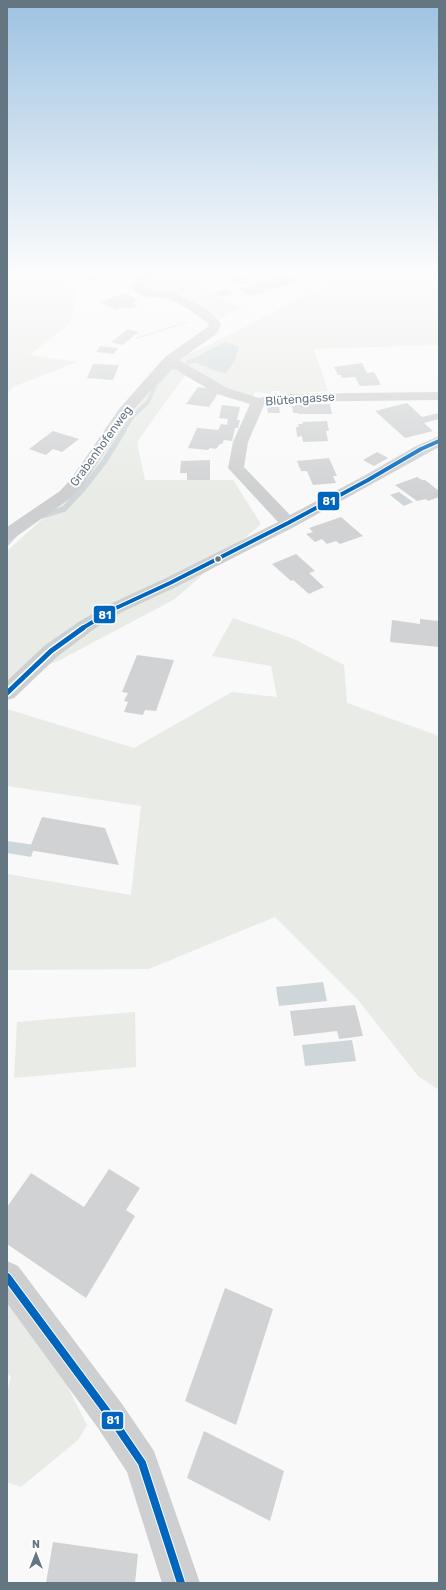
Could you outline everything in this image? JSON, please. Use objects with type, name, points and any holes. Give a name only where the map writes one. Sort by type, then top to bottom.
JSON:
[{"type":"street","name":"Grabenhofenweg","points":[[7,535],[66,494],[77,482],[124,412],[170,360],[188,347]]},
{"type":"street","name":"Blütengasse","points":[[170,360],[222,391],[258,402],[276,398],[439,396]]},
{"type":"street","points":[[258,402],[236,454],[236,468],[288,523]]},
{"type":"street","points":[[7,693],[51,651],[87,625],[116,608],[170,583],[288,523],[370,479],[421,449],[439,441]]},
{"type":"street","points":[[7,1276],[110,1416],[142,1463],[181,1583]]},
{"type":"shaded area","points":[[7,347],[40,347],[30,355],[77,362],[13,387],[7,393]]},
{"type":"shaded area","points":[[215,347],[239,347],[235,360],[226,373],[215,371],[190,360]]},
{"type":"shaded area","points":[[370,347],[314,349],[328,391],[281,394],[280,391],[271,391],[271,394],[255,392],[253,396],[235,392],[208,378],[186,374],[137,442],[145,480],[233,480],[261,524],[175,599],[60,660],[7,682],[7,551],[75,490],[109,433],[170,360],[203,348]]},
{"type":"shaded area","points":[[399,492],[413,502],[404,506],[390,495]]},
{"type":"shaded area","points":[[233,618],[294,639],[344,665],[347,703],[439,736],[439,1090],[418,1076],[359,1001],[275,917],[149,969],[7,970],[7,874],[131,895],[141,806],[7,786],[7,709],[134,748],[232,692],[277,697],[271,666],[212,656]]},
{"type":"shaded area","points":[[7,841],[35,845],[31,857],[7,853]]},
{"type":"shaded area","points":[[323,982],[327,1001],[279,1006],[276,987]]},
{"type":"shaded area","points":[[135,1012],[136,1067],[14,1078],[17,1022]]},
{"type":"shaded area","points":[[352,1040],[356,1061],[305,1066],[302,1045]]},
{"type":"shaded area","points":[[7,1293],[54,1359],[87,1425],[78,1440],[21,1487],[7,1482],[7,1392],[11,1377],[7,1373]]},
{"type":"building","points":[[99,347],[118,348],[114,354],[96,352]]},
{"type":"building","points":[[362,363],[367,373],[374,372],[381,385],[360,386],[355,377],[342,378],[341,375],[338,375],[334,367]]},
{"type":"building","points":[[93,364],[119,365],[113,380],[87,378]]},
{"type":"building","points":[[198,387],[214,389],[217,395],[209,407],[186,404]]},
{"type":"building","points":[[407,403],[422,417],[439,413],[439,419],[424,423],[433,431],[405,438],[375,411]]},
{"type":"building","points":[[295,404],[330,404],[332,414],[293,413],[292,406],[295,406]]},
{"type":"building","points":[[222,405],[240,407],[237,420],[240,420],[238,428],[235,428],[232,441],[224,440],[216,449],[210,448],[208,450],[188,448],[197,428],[218,430],[221,424],[227,425],[228,419],[219,418]]},
{"type":"building","points":[[267,407],[279,407],[280,413],[268,413]]},
{"type":"building","points":[[327,421],[329,431],[326,431],[328,441],[303,442],[302,436],[297,437],[296,427],[299,427],[298,424],[303,424],[302,422]]},
{"type":"building","points":[[53,431],[79,439],[62,452],[53,449],[46,455],[29,449]]},
{"type":"building","points":[[377,452],[388,458],[374,466],[363,460]]},
{"type":"building","points":[[329,458],[337,476],[333,476],[336,483],[313,485],[307,471],[301,471],[297,461]]},
{"type":"building","points":[[210,460],[210,480],[187,480],[187,473],[180,473],[181,461]]},
{"type":"building","points":[[417,477],[425,480],[439,491],[439,497],[428,501],[426,499],[417,501],[395,485]]},
{"type":"building","points":[[341,517],[363,536],[340,544],[336,541],[327,544],[322,539],[315,542],[306,534],[313,532],[309,528]]},
{"type":"building","points":[[296,554],[315,571],[309,573],[324,587],[309,594],[293,580],[291,581],[272,564]]},
{"type":"building","points":[[420,619],[439,621],[439,647],[390,642],[392,620],[420,624]]},
{"type":"building","points":[[137,655],[174,660],[156,711],[145,710],[143,715],[124,712],[128,702],[124,701],[128,693],[122,692]]},
{"type":"building","points":[[42,817],[105,828],[119,865],[29,850]]},
{"type":"building","points":[[355,1005],[363,1036],[339,1039],[337,1031],[294,1036],[290,1011]]},
{"type":"building","points":[[109,1169],[140,1188],[126,1210],[135,1216],[86,1298],[7,1244],[7,1207],[31,1173],[84,1207]]},
{"type":"building","points":[[225,1288],[273,1309],[236,1425],[185,1401]]},
{"type":"building","points":[[204,1431],[284,1471],[270,1521],[187,1478]]},
{"type":"building","points":[[53,1542],[138,1554],[135,1583],[46,1583]]},
{"type":"waterway","points":[[188,362],[202,359]]},
{"type":"waterway","points":[[123,431],[133,416],[148,402],[156,384],[172,367]]},
{"type":"waterway","points":[[41,516],[64,509],[82,490],[104,462],[124,430]]},
{"type":"waterway","points":[[7,543],[16,533]]},
{"type":"transit line","name":"81","points":[[7,693],[51,651],[87,625],[116,608],[170,583],[288,523],[368,480],[421,449],[439,441]]},
{"type":"transit line","name":"81","points":[[7,1277],[110,1416],[142,1463],[181,1583]]}]
